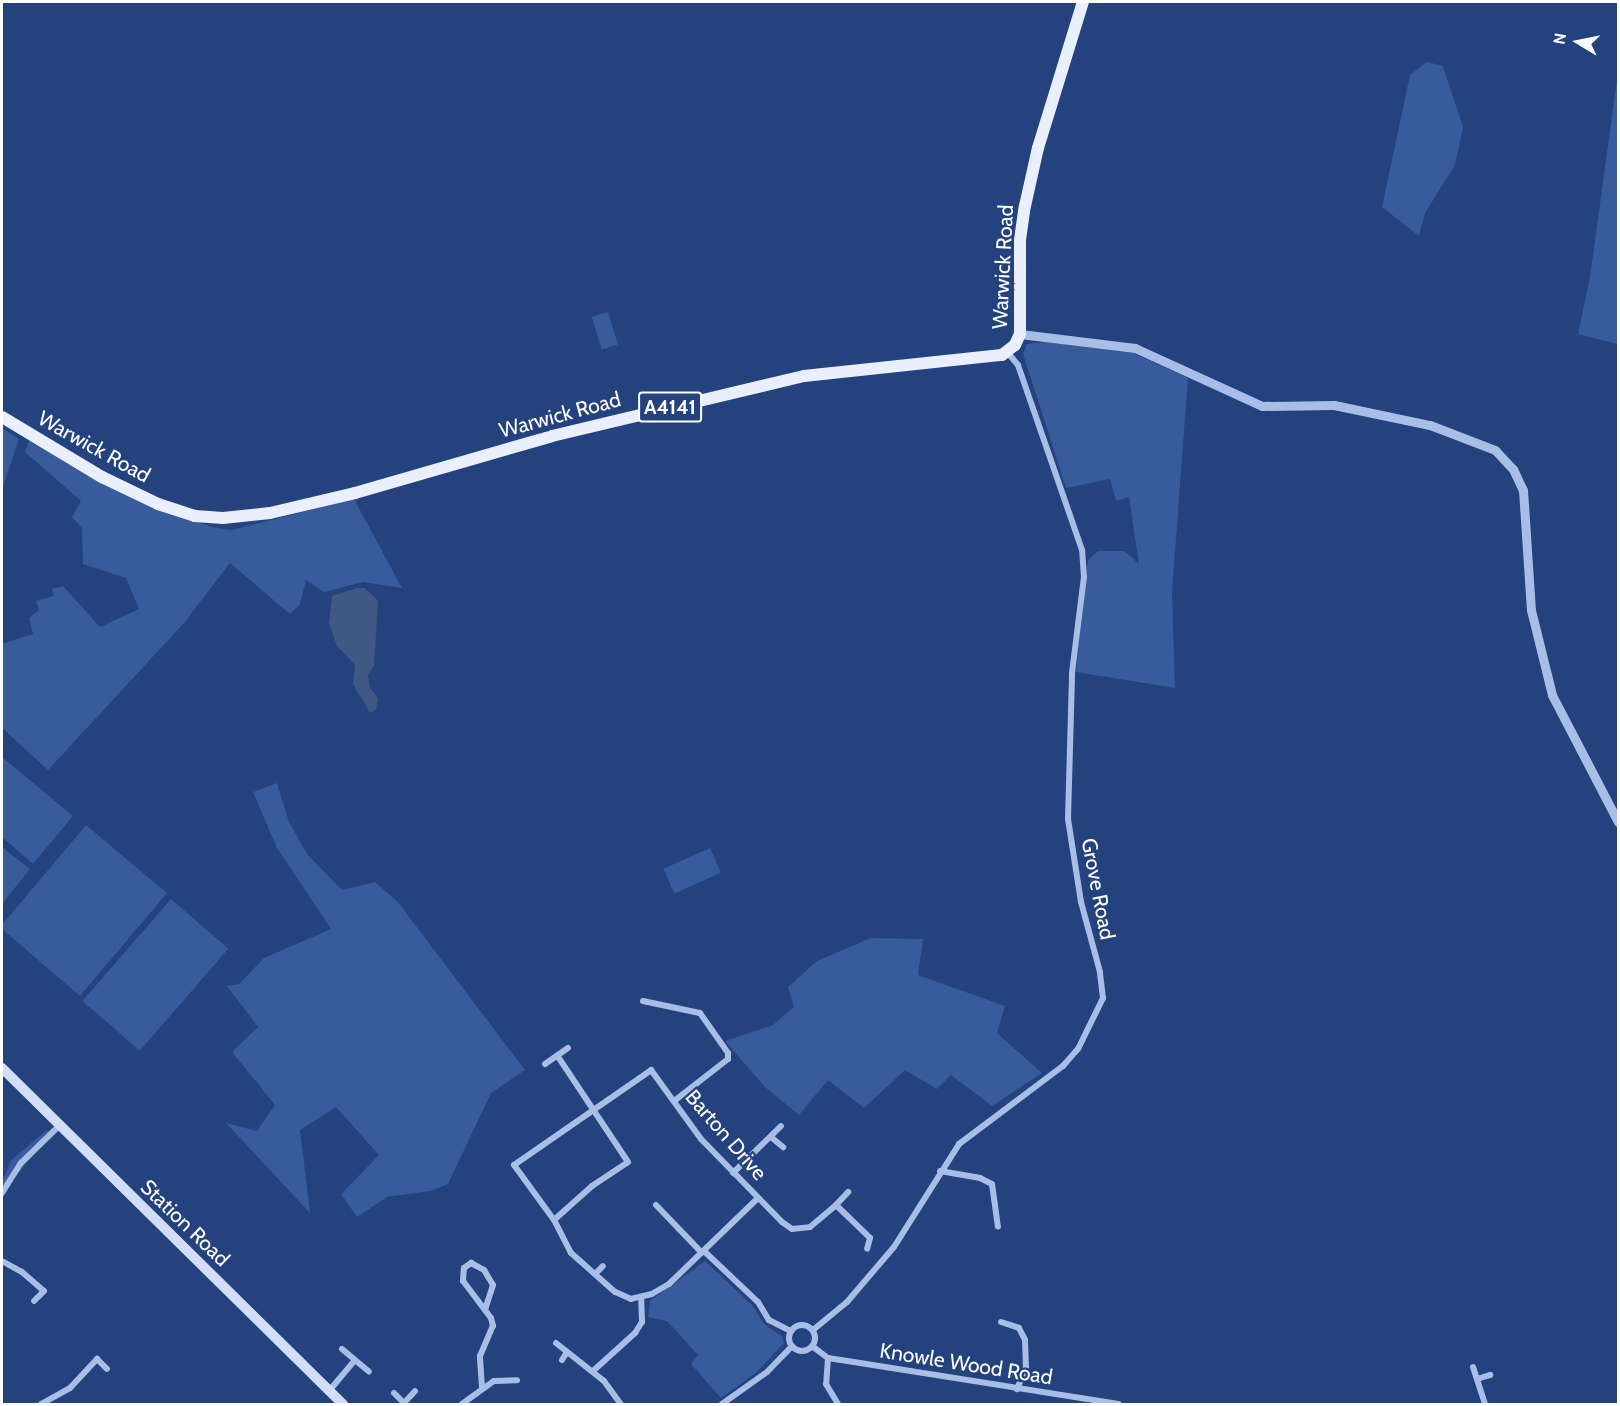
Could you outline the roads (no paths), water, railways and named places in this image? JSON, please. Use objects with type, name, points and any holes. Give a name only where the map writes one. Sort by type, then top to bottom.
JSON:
[{"type":"main road","name":"Warwick Road","points":[[2,417],[143,498],[195,516],[223,518],[270,513],[355,493],[552,436],[804,376],[988,359],[1007,352],[1020,334],[1020,240],[1024,206],[1038,148],[1083,2]]},
{"type":"main road","name":"Station Road","points":[[2,1068],[343,1404]]},
{"type":"street","points":[[1020,334],[1135,348],[1262,406],[1280,409],[1322,404],[1344,407],[1430,425],[1465,436],[1499,454],[1513,469],[1525,501],[1531,609],[1552,695],[1618,822]]},
{"type":"street","name":"Grove Road","points":[[813,1330],[847,1302],[894,1247],[940,1171],[977,1127],[1063,1066],[1089,1032],[1103,998],[1101,972],[1081,902],[1068,819],[1072,673],[1084,577],[1082,550],[1018,365],[1007,352]]},
{"type":"street","points":[[643,1001],[700,1013],[728,1053],[728,1059],[674,1101]]},
{"type":"street","points":[[545,1064],[568,1048]]},
{"type":"street","points":[[554,1220],[592,1186],[628,1162],[594,1111],[590,1099],[557,1055]]},
{"type":"street","name":"Barton Drive","points":[[594,1111],[651,1071],[701,1139],[782,1222],[801,1230],[816,1224],[848,1192]]},
{"type":"street","points":[[594,1111],[514,1165],[554,1220],[564,1244],[621,1297],[641,1298],[669,1284],[758,1198]]},
{"type":"street","points":[[2,1193],[21,1163],[61,1124]]},
{"type":"street","points":[[733,1173],[781,1126]]},
{"type":"street","points":[[771,1137],[783,1148]]},
{"type":"street","points":[[940,1171],[980,1178],[992,1184],[998,1227]]},
{"type":"street","points":[[836,1204],[870,1238]]},
{"type":"street","points":[[656,1205],[758,1302],[769,1320],[791,1331]]},
{"type":"street","points":[[867,1249],[870,1238],[878,1234]]},
{"type":"street","points":[[2,1261],[22,1272],[44,1291],[34,1300]]},
{"type":"street","points":[[482,1387],[480,1356],[493,1326],[485,1310],[462,1281],[464,1268],[471,1263],[484,1270],[493,1285],[485,1310]]},
{"type":"street","points":[[595,1274],[603,1266]]},
{"type":"street","points":[[593,1371],[635,1333],[642,1322],[641,1298]]},
{"type":"street","points":[[1001,1322],[1019,1328],[1025,1340],[1026,1367],[1017,1389]]},
{"type":"street","points":[[791,1331],[802,1326],[813,1330],[812,1346],[803,1351],[792,1346]]},
{"type":"street","points":[[722,1404],[767,1372],[792,1346],[791,1331]]},
{"type":"street","points":[[556,1343],[593,1371],[621,1404]]},
{"type":"street","name":"Knowle Wood Road","points":[[812,1346],[828,1358],[1079,1401],[1119,1404]]},
{"type":"street","points":[[342,1349],[369,1372]]},
{"type":"street","points":[[562,1360],[567,1352]]},
{"type":"street","points":[[828,1358],[826,1384],[838,1404]]},
{"type":"street","points":[[41,1404],[70,1388],[97,1359],[107,1368]]},
{"type":"street","points":[[329,1391],[355,1360]]},
{"type":"street","points":[[1473,1367],[1485,1404]]},
{"type":"street","points":[[1477,1379],[1490,1375]]},
{"type":"street","points":[[462,1404],[482,1387],[494,1381],[517,1380]]},
{"type":"street","points":[[394,1393],[404,1404],[415,1391]]}]
